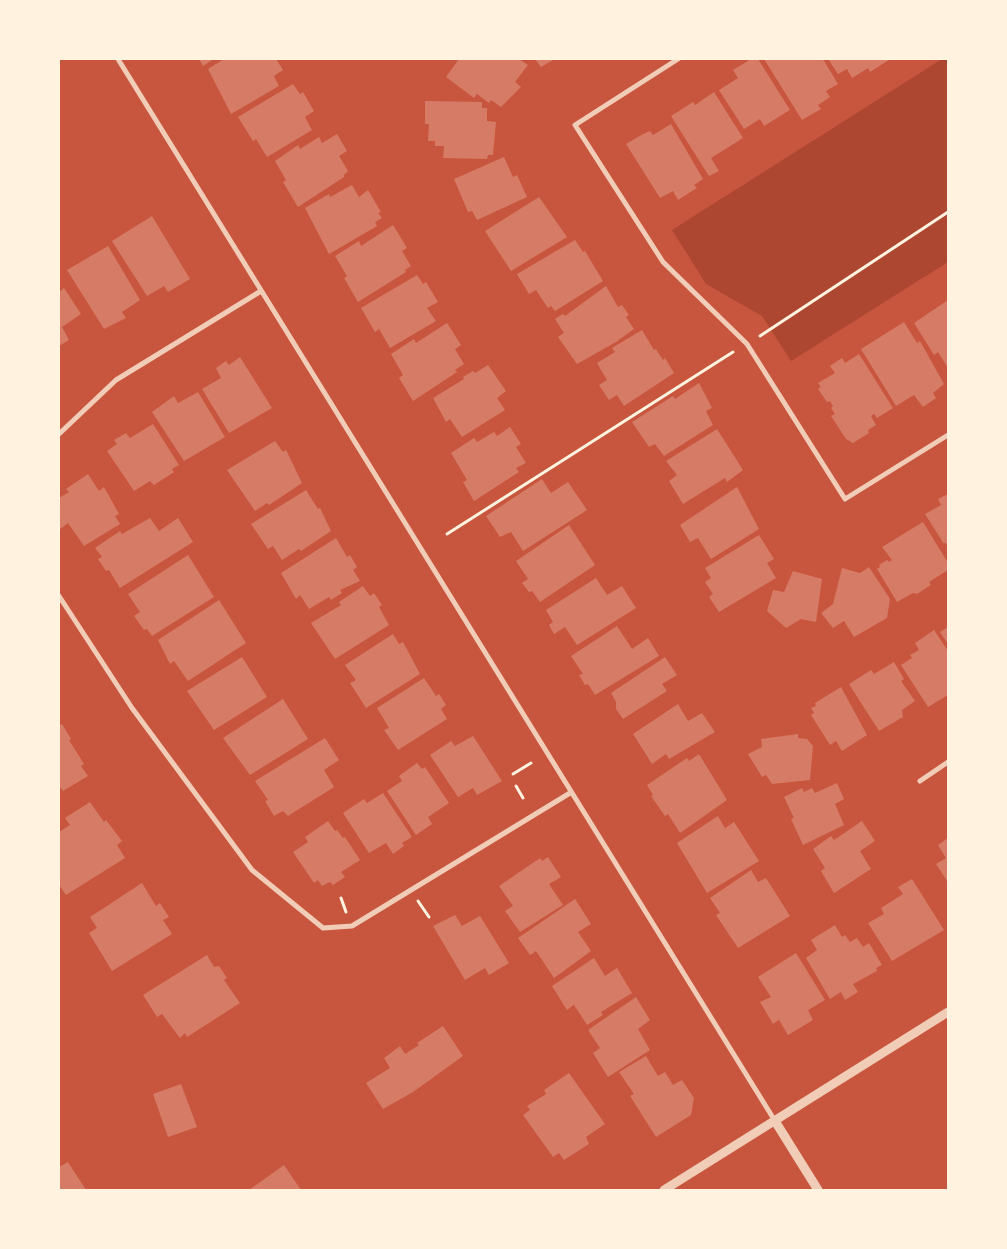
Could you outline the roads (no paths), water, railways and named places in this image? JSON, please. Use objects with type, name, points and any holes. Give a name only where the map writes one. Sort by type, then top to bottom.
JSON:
[{"type":"street","points":[[118,59],[570,793],[818,1190]]},
{"type":"street","points":[[678,59],[574,125],[663,262],[747,344],[846,499],[948,435]]},
{"type":"street","points":[[59,434],[116,380],[262,291]]},
{"type":"street","points":[[59,596],[132,708],[252,870],[323,928],[352,926],[570,793]]},
{"type":"street","points":[[920,781],[948,762]]},
{"type":"street","points":[[664,1190],[948,1012]]}]
